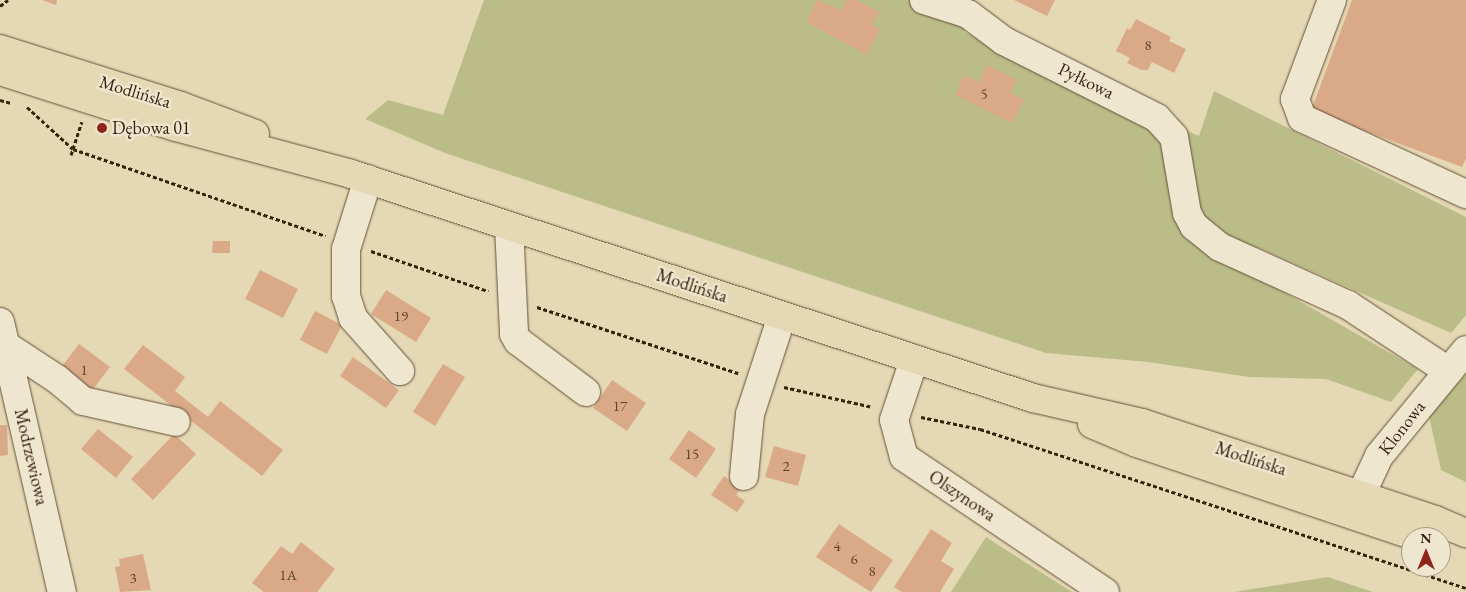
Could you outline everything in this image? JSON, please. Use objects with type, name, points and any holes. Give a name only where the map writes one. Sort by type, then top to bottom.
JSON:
[{"type":"main road","name":"Modlińska","points":[[0,49],[214,117],[360,176],[1033,398],[1137,444],[1356,505],[1466,533]]},
{"type":"main road","name":"Modlińska","points":[[0,71],[184,129],[360,176]]},
{"type":"main road","name":"Modlińska","points":[[1356,505],[1401,528]]},
{"type":"main road","points":[[1451,545],[1466,549]]},
{"type":"street","name":"Pyłkowa","points":[[924,0],[968,14],[1004,41],[1157,118],[1174,137],[1188,213],[1194,226],[1220,247],[1348,305],[1448,371]]},
{"type":"street","points":[[1332,0],[1296,99],[1302,118],[1466,194]]},
{"type":"street","points":[[360,176],[348,243],[346,296],[354,318],[400,371]]},
{"type":"street","points":[[509,226],[512,328],[518,341],[586,392]]},
{"type":"street","points":[[744,476],[750,414],[782,316]]},
{"type":"street","points":[[3,333],[83,401],[176,422]]},
{"type":"street","name":"Modrzewiowa","points":[[3,333],[9,398],[62,592]]},
{"type":"street","name":"Klonowa","points":[[1356,505],[1379,456],[1466,350]]},
{"type":"street","name":"Olszynowa","points":[[914,360],[896,412],[897,440],[904,457],[1105,592]]},
{"type":"path","points":[[0,6],[8,0]]},
{"type":"path","points":[[0,100],[28,108],[73,149],[510,298],[760,380],[896,412],[980,429],[1466,588]]},
{"type":"path","points":[[71,155],[82,120],[90,123]]},
{"type":"green space","points":[[484,0],[975,0],[964,32],[1199,136],[1214,91],[1466,217],[1466,315],[1451,333],[1259,248],[1198,243],[1418,369],[1391,402],[1326,379],[1249,377],[1148,362],[1046,353],[445,153],[365,119],[388,100],[443,115]]},
{"type":"green space","points":[[1466,374],[1466,482],[1441,470],[1429,416]]},
{"type":"green space","points":[[986,537],[1072,592],[951,592]]},
{"type":"green space","points":[[1328,577],[1373,592],[1235,592],[1246,590]]},
{"type":"building","points":[[42,0],[57,0],[56,5]]},
{"type":"building","points":[[817,0],[841,10],[847,0],[856,0],[879,12],[872,25],[880,29],[867,55],[806,22]]},
{"type":"building","points":[[1014,0],[1055,0],[1047,16]]},
{"type":"building","points":[[1352,0],[1466,0],[1466,158],[1462,167],[1311,111]]},
{"type":"building","points":[[1136,19],[1171,37],[1169,41],[1186,49],[1174,73],[1152,62],[1148,70],[1142,70],[1127,63],[1130,58],[1116,51],[1127,28],[1130,30]]},
{"type":"building","points":[[987,65],[1017,80],[1010,93],[1024,99],[1012,123],[955,95],[964,75],[979,82]]},
{"type":"building","points":[[213,241],[230,241],[230,253],[212,253]]},
{"type":"building","points":[[260,270],[298,289],[283,318],[245,299]]},
{"type":"building","points":[[386,290],[431,318],[416,342],[371,314]]},
{"type":"building","points":[[315,311],[342,325],[327,354],[300,340]]},
{"type":"building","points":[[79,344],[110,367],[88,396],[57,373]]},
{"type":"building","points":[[143,345],[185,377],[175,391],[208,417],[220,401],[283,450],[262,476],[124,369]]},
{"type":"building","points":[[353,357],[399,390],[386,408],[340,376]]},
{"type":"building","points":[[443,364],[465,377],[435,426],[413,412]]},
{"type":"building","points":[[612,380],[646,403],[627,431],[593,408]]},
{"type":"building","points":[[0,425],[7,425],[8,455],[0,456]]},
{"type":"building","points":[[98,429],[133,457],[116,478],[81,449]]},
{"type":"building","points":[[689,430],[716,449],[696,478],[669,459]]},
{"type":"building","points":[[174,434],[196,454],[153,500],[131,479]]},
{"type":"building","points":[[774,446],[806,455],[798,486],[765,477]]},
{"type":"building","points":[[724,476],[741,488],[736,495],[745,501],[737,512],[711,495]]},
{"type":"building","points":[[839,524],[893,560],[871,592],[816,557]]},
{"type":"building","points":[[931,529],[952,543],[941,561],[954,569],[940,592],[902,592],[894,587]]},
{"type":"building","points":[[301,542],[335,569],[317,592],[264,592],[252,583],[281,546],[292,554]]},
{"type":"building","points":[[143,554],[151,590],[120,592],[115,567],[120,566],[119,559]]},
{"type":"place","name":"Dębowa 01","points":[[102,128]]}]
